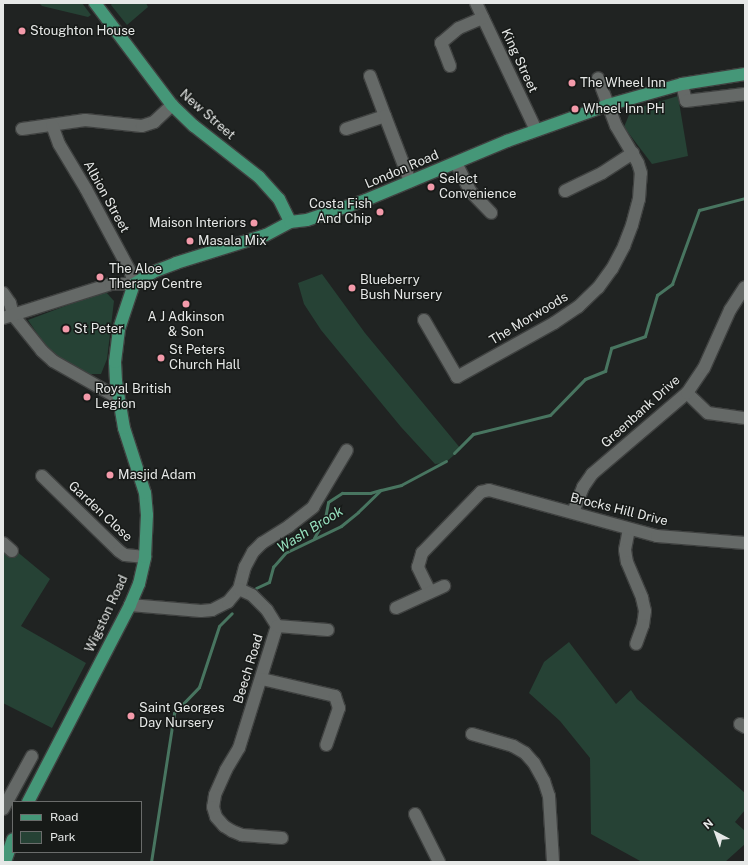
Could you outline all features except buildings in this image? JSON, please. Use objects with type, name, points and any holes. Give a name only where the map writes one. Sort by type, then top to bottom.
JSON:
[{"type":"main road","name":"New Street","points":[[95,3],[172,105],[194,126],[259,177],[279,199],[290,222]]},
{"type":"main road","name":"London Road","points":[[134,284],[153,272],[266,235],[290,222],[307,220],[336,211],[536,130],[608,105],[682,84],[745,74]]},
{"type":"main road","name":"Wigston Road","points":[[29,800],[130,606],[139,584],[145,557],[147,515],[145,493],[127,440],[118,398],[115,362],[119,329],[134,284]]},
{"type":"main road","points":[[5,862],[12,842]]},
{"type":"street","name":"King Street","points":[[476,3],[536,130]]},
{"type":"street","points":[[450,66],[441,43],[459,28],[483,18]]},
{"type":"street","points":[[370,76],[410,181]]},
{"type":"street","name":"The Morwoods","points":[[424,320],[457,377],[554,323],[578,307],[598,288],[612,269],[624,246],[632,225],[639,199],[641,173],[633,153],[616,126],[598,78]]},
{"type":"street","points":[[682,84],[686,101],[745,94]]},
{"type":"street","points":[[22,129],[85,120],[142,126],[154,122],[172,105]]},
{"type":"street","points":[[346,129],[385,116]]},
{"type":"street","name":"Albion Street","points":[[52,124],[59,144],[86,189],[131,273],[134,284]]},
{"type":"street","points":[[565,191],[602,173],[633,153]]},
{"type":"street","points":[[456,163],[471,192],[491,213]]},
{"type":"street","points":[[8,316],[111,284],[134,284]]},
{"type":"street","name":"Greenbank Drive","points":[[573,512],[583,487],[592,474],[687,393],[704,368],[730,310],[745,287]]},
{"type":"street","points":[[3,293],[10,303],[8,316]]},
{"type":"street","points":[[8,316],[53,361],[118,398]]},
{"type":"street","points":[[687,393],[708,413],[745,418]]},
{"type":"street","points":[[130,606],[212,610],[228,602],[239,588],[245,567],[254,552],[262,543],[289,526],[313,506],[347,450]]},
{"type":"street","name":"Garden Close","points":[[42,476],[119,551],[125,555],[145,557]]},
{"type":"street","name":"Brocks Hill Drive","points":[[430,592],[418,567],[422,553],[481,492],[489,490],[657,536],[745,543]]},
{"type":"street","points":[[628,529],[625,550],[627,562],[642,598],[645,611],[643,625],[636,644]]},
{"type":"street","points":[[396,608],[444,586]]},
{"type":"street","name":"Beech Road","points":[[239,588],[257,600],[267,610],[277,626],[262,679],[239,748],[215,795],[213,807],[216,817],[232,832],[242,835],[282,838]]},
{"type":"street","points":[[277,626],[328,630]]},
{"type":"street","points":[[262,679],[335,696],[339,708],[326,745]]},
{"type":"street","points":[[472,734],[514,746],[525,753],[534,763],[544,781],[549,796],[553,862]]},
{"type":"street","points":[[3,809],[32,756]]},
{"type":"street","points":[[14,789],[29,800]]},
{"type":"street","points":[[415,814],[439,862]]},
{"type":"green space","points":[[82,3],[91,15],[88,17],[42,6],[40,4]]},
{"type":"green space","points":[[112,3],[146,3],[148,7],[127,25],[111,5]]},
{"type":"green space","points":[[678,96],[688,156],[652,164],[624,127],[631,110]]},
{"type":"green space","points":[[322,274],[365,333],[461,449],[445,463],[435,464],[401,427],[321,330],[304,304],[298,283]]},
{"type":"green space","points":[[105,291],[114,301],[107,359],[101,374],[84,374],[51,354],[28,320]]},
{"type":"green space","points":[[15,550],[50,579],[21,626],[86,663],[52,728],[3,703],[3,551],[9,556]]},
{"type":"green space","points":[[569,642],[616,704],[631,690],[637,699],[745,793],[745,810],[735,822],[745,831],[745,844],[725,862],[642,862],[591,834],[590,758],[560,721],[529,693],[544,662]]},
{"type":"waterway","points":[[454,453],[473,434],[550,415],[585,379],[605,371],[611,348],[645,336],[657,295],[672,284],[699,210],[745,198]]},
{"type":"waterway","name":"Wash Brook","points":[[256,588],[269,582],[273,567],[285,553],[341,526],[381,490],[401,485],[446,461]]},
{"type":"waterway","points":[[314,538],[325,518],[328,502],[342,493],[370,493],[380,490]]},
{"type":"waterway","name":"Wash Brook","points":[[151,862],[174,713],[199,687],[219,626],[232,613]]},
{"type":"place","name":"Stoughton House","points":[[22,31]]},
{"type":"place","name":"The Wheel Inn","points":[[572,83]]},
{"type":"place","name":"Wheel Inn PH","points":[[575,109]]},
{"type":"place","name":"Select Convenience","points":[[431,187]]},
{"type":"place","name":"Costa Fish And Chip","points":[[380,212]]},
{"type":"place","name":"Maison Interiors","points":[[254,223]]},
{"type":"place","name":"Masala Mix","points":[[190,241]]},
{"type":"place","name":"The Aloe Therapy Centre","points":[[100,277]]},
{"type":"place","name":"Blueberry Bush Nursery","points":[[352,288]]},
{"type":"place","name":"A J Adkinson & Son","points":[[186,304]]},
{"type":"place","name":"St Peter","points":[[66,329]]},
{"type":"place","name":"St Peters Church Hall","points":[[161,358]]},
{"type":"place","name":"Royal British Legion","points":[[87,397]]},
{"type":"place","name":"Masjid Adam","points":[[110,475]]},
{"type":"place","name":"Saint Georges Day Nursery","points":[[131,716]]}]
